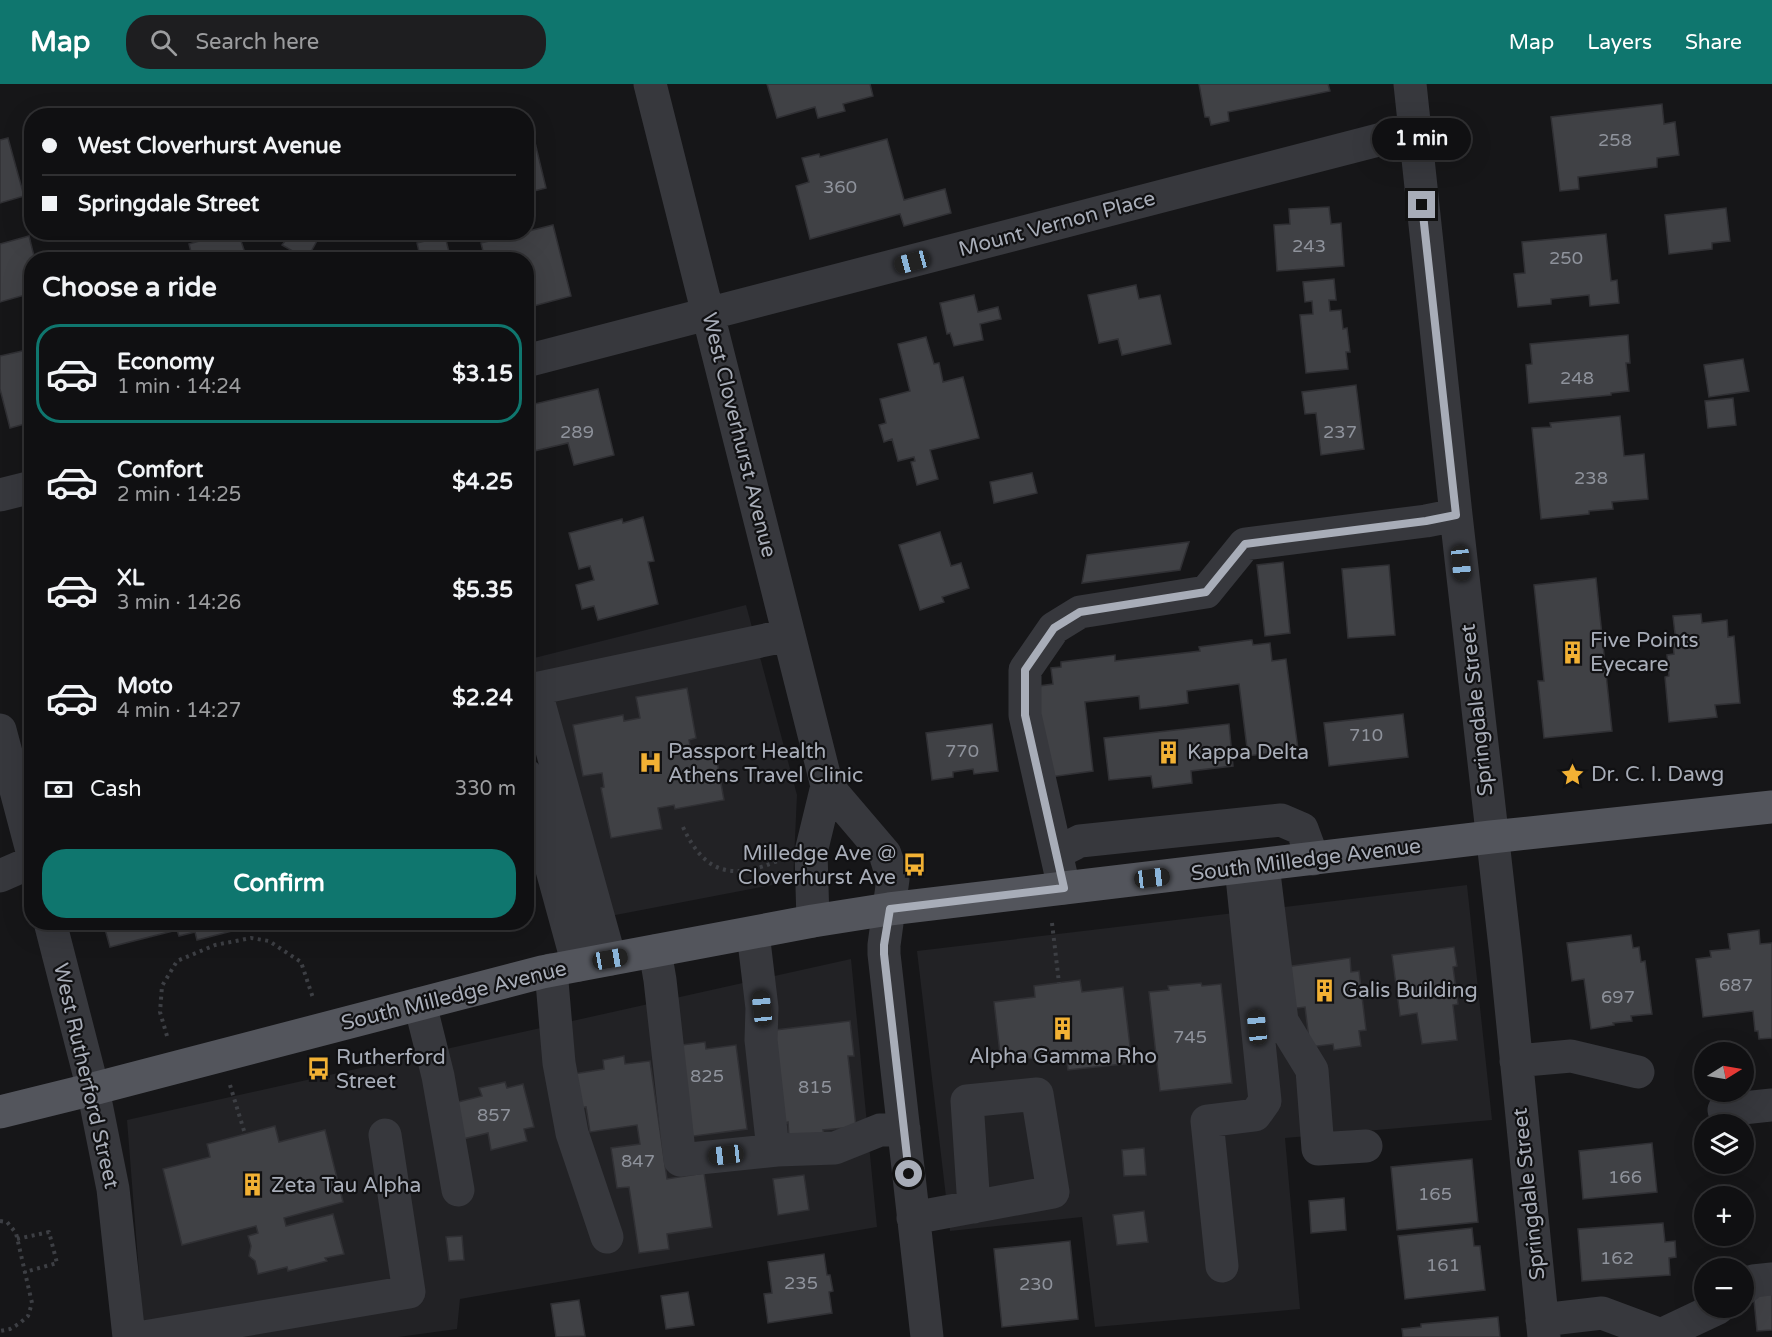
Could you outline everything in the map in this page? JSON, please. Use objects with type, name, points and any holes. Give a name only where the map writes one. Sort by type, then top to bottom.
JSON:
[{"type":"main road","name":"South Milledge Avenue","points":[[0,1112],[564,968],[813,921],[890,909],[1491,837],[1772,807]]},
{"type":"street","name":"West Cloverhurst Avenue","points":[[650,84],[826,786],[811,852],[813,921]]},
{"type":"street","name":"Springdale Street","points":[[1410,84],[1543,1329]]},
{"type":"street","name":"Mount Vernon Place","points":[[534,359],[1386,138],[1414,133]]},
{"type":"street","points":[[0,495],[24,489]]},
{"type":"street","points":[[1064,888],[1025,715],[1025,670],[1054,628],[1080,612],[1206,592],[1245,544],[1426,521],[1456,515]]},
{"type":"street","points":[[610,959],[535,689],[789,635]]},
{"type":"street","points":[[0,730],[24,821]]},
{"type":"street","name":"West Cloverhurst Avenue","points":[[826,786],[885,854],[893,879],[884,945],[927,1337]]},
{"type":"street","points":[[534,816],[564,968],[559,1063],[572,1133],[607,1237]]},
{"type":"street","points":[[1056,853],[1080,841],[1281,820],[1302,829],[1313,859]]},
{"type":"street","points":[[0,876],[24,850]]},
{"type":"street","points":[[1252,866],[1282,1021],[1312,1070],[1318,1149],[1366,1146]]},
{"type":"street","points":[[1222,1266],[1207,1121],[1255,1115],[1265,1101],[1252,866]]},
{"type":"street","name":"West Rutherford Street","points":[[52,930],[93,1089],[113,1190],[129,1337]]},
{"type":"street","points":[[753,933],[762,1008],[761,1040],[773,1150]]},
{"type":"street","points":[[655,951],[680,1160],[773,1150],[835,1148],[880,1130],[904,1129]]},
{"type":"street","points":[[420,1004],[436,1066],[458,1190]]},
{"type":"street","points":[[1516,1061],[1571,1056],[1638,1072]]},
{"type":"street","points":[[1724,1110],[1772,1105]]},
{"type":"street","points":[[144,1337],[409,1292],[385,1135]]},
{"type":"street","points":[[913,1218],[974,1207]]},
{"type":"street","points":[[1754,1281],[1772,1279]]},
{"type":"street","points":[[1543,1329],[1602,1313],[1661,1336],[1698,1318]]},
{"type":"path","points":[[683,827],[697,854],[708,863],[720,868],[747,871],[788,856]]},
{"type":"path","points":[[1052,923],[1059,983]]},
{"type":"path","points":[[166,1032],[160,1012],[162,986],[177,961],[215,945],[252,938],[269,941],[301,962],[312,994]]},
{"type":"path","points":[[230,1084],[245,1134]]},
{"type":"path","points":[[0,1221],[8,1222],[16,1233],[32,1303],[28,1316],[10,1329],[0,1331]]},
{"type":"path","points":[[17,1239],[49,1232],[57,1263],[25,1272]]},
{"type":"shaded area","points":[[746,605],[797,795],[793,881],[579,922],[534,746],[534,658]]},
{"type":"shaded area","points":[[1467,885],[1492,1120],[1285,1138],[1300,1309],[1095,1327],[1082,1217],[950,1231],[917,951]]},
{"type":"shaded area","points":[[851,959],[877,1227],[460,1299],[457,1329],[398,1337],[144,1337],[127,1120]]},
{"type":"building","points":[[767,84],[870,84],[873,96],[843,104],[845,111],[818,118],[815,107],[777,118]]},
{"type":"building","points":[[1199,84],[1328,84],[1330,91],[1228,112],[1229,121],[1211,125],[1209,117],[1205,117]]},
{"type":"building","points":[[1662,104],[1664,124],[1675,122],[1679,155],[1657,158],[1657,167],[1578,177],[1579,189],[1560,191],[1551,117]]},
{"type":"building","points":[[8,138],[24,196],[0,203],[0,140]]},
{"type":"building","points":[[534,138],[546,188],[534,191]]},
{"type":"building","points":[[887,139],[904,200],[945,189],[951,213],[904,226],[900,214],[810,239],[796,186],[809,182],[802,158],[819,154],[820,157]]},
{"type":"building","points":[[1329,207],[1331,224],[1341,223],[1344,266],[1277,271],[1274,225],[1290,224],[1289,209]]},
{"type":"building","points":[[1726,208],[1730,241],[1712,243],[1712,249],[1669,254],[1665,215]]},
{"type":"building","points":[[553,225],[571,296],[534,306],[534,252],[479,252],[483,251],[481,243],[493,240],[534,240],[534,230]]},
{"type":"building","points":[[1606,234],[1611,281],[1617,280],[1619,303],[1590,306],[1589,295],[1551,299],[1551,304],[1518,307],[1514,274],[1525,273],[1522,242]]},
{"type":"building","points":[[24,237],[24,240],[30,240],[33,252],[24,252],[24,295],[0,302],[0,244]]},
{"type":"building","points":[[203,240],[241,240],[245,252],[191,252],[189,244]]},
{"type":"building","points":[[286,240],[317,240],[312,250],[315,252],[294,252],[282,245]]},
{"type":"building","points":[[446,240],[449,252],[419,252],[417,243]]},
{"type":"building","points":[[1334,279],[1336,300],[1329,300],[1330,311],[1341,310],[1343,329],[1347,328],[1350,352],[1346,352],[1348,369],[1306,373],[1300,315],[1313,314],[1312,301],[1305,302],[1303,282]]},
{"type":"building","points":[[1136,285],[1139,299],[1160,295],[1171,344],[1122,355],[1118,339],[1099,343],[1088,295]]},
{"type":"building","points":[[974,295],[978,312],[998,307],[1001,319],[980,324],[983,340],[954,346],[950,333],[947,334],[940,303]]},
{"type":"building","points":[[1628,335],[1630,363],[1626,363],[1629,391],[1611,393],[1611,395],[1529,403],[1526,365],[1532,364],[1530,344]]},
{"type":"building","points":[[926,337],[934,364],[939,363],[943,382],[963,377],[979,438],[930,450],[938,479],[917,485],[911,462],[915,461],[914,457],[898,461],[892,439],[884,442],[879,425],[886,423],[880,399],[910,391],[898,344]]},
{"type":"building","points":[[24,351],[24,424],[10,428],[0,389],[0,356]]},
{"type":"building","points":[[1743,359],[1749,391],[1709,397],[1704,365]]},
{"type":"building","points":[[1356,385],[1364,449],[1321,455],[1316,413],[1305,414],[1302,392]]},
{"type":"building","points":[[598,389],[614,455],[574,465],[568,443],[534,451],[534,404]]},
{"type":"building","points":[[1733,398],[1736,425],[1708,428],[1705,401]]},
{"type":"building","points":[[1620,416],[1624,456],[1644,454],[1648,499],[1612,502],[1613,509],[1589,511],[1589,514],[1541,519],[1532,428],[1551,427],[1550,423]]},
{"type":"building","points":[[1032,473],[1037,493],[994,503],[990,482]]},
{"type":"building","points":[[643,517],[654,561],[648,562],[658,604],[598,620],[594,606],[582,609],[576,585],[594,580],[590,566],[579,569],[569,533],[622,519],[623,523]]},
{"type":"building","points":[[940,532],[951,566],[961,563],[969,588],[942,597],[944,602],[920,610],[899,545]]},
{"type":"building","points":[[1189,542],[1180,570],[1082,583],[1087,555]]},
{"type":"building","points":[[1283,562],[1290,633],[1265,636],[1257,565]]},
{"type":"building","points":[[1389,565],[1395,635],[1348,638],[1342,569]]},
{"type":"building","name":"Five Points Eyecare","points":[[1596,578],[1612,731],[1544,738],[1538,681],[1544,681],[1534,585]]},
{"type":"building","points":[[1701,614],[1702,623],[1727,620],[1728,637],[1734,636],[1740,703],[1715,705],[1717,717],[1669,722],[1665,677],[1669,676],[1667,655],[1674,654],[1673,643],[1676,643],[1673,616]]},
{"type":"building","points":[[1252,640],[1253,645],[1270,643],[1272,661],[1286,659],[1298,749],[1248,756],[1239,684],[1187,691],[1188,703],[1167,706],[1140,709],[1139,696],[1085,702],[1093,771],[1043,778],[1032,687],[1053,684],[1051,668],[1061,667],[1061,662],[1115,655],[1115,661],[1200,651],[1199,647]]},
{"type":"building","points":[[687,688],[696,738],[689,740],[692,754],[715,750],[724,800],[675,809],[674,805],[658,808],[662,829],[611,838],[601,788],[604,787],[602,773],[583,776],[573,725],[623,715],[624,721],[640,718],[636,697]]},
{"type":"building","points":[[1403,714],[1408,757],[1329,766],[1324,723]]},
{"type":"building","points":[[992,724],[998,771],[974,774],[973,769],[953,772],[953,777],[932,780],[926,733]]},
{"type":"building","name":"Kappa Delta","points":[[1229,724],[1233,766],[1191,771],[1192,783],[1153,788],[1151,776],[1109,780],[1104,738]]},
{"type":"building","points":[[105,930],[177,930],[110,947]]},
{"type":"building","points":[[177,930],[236,930],[197,940],[195,932],[179,936]]},
{"type":"building","points":[[1759,930],[1760,944],[1772,943],[1772,1038],[1759,1039],[1758,1031],[1755,1031],[1753,1011],[1703,1017],[1696,959],[1711,957],[1710,951],[1730,949],[1728,934]]},
{"type":"building","points":[[1631,935],[1633,948],[1639,947],[1641,962],[1645,961],[1652,1014],[1631,1016],[1632,1021],[1591,1029],[1584,979],[1572,981],[1567,943]]},
{"type":"building","points":[[1454,947],[1457,966],[1453,967],[1458,1004],[1453,1005],[1457,1040],[1422,1044],[1417,1013],[1400,1016],[1392,955]]},
{"type":"building","name":"Galis Building","points":[[1350,958],[1351,972],[1359,971],[1366,1030],[1359,1031],[1361,1046],[1334,1050],[1333,1044],[1310,1047],[1305,1007],[1290,1009],[1285,967]]},
{"type":"building","name":"Alpha Gamma Rho","points":[[1080,980],[1082,992],[1123,987],[1132,1063],[1068,1070],[1066,1054],[1001,1062],[994,1002],[1035,997],[1034,986]]},
{"type":"building","points":[[1201,983],[1202,986],[1221,984],[1232,1083],[1160,1091],[1149,992],[1169,990],[1168,986]]},
{"type":"building","points":[[850,1021],[854,1056],[848,1056],[856,1127],[823,1130],[824,1134],[789,1138],[788,1122],[785,1123],[767,1031]]},
{"type":"building","points":[[705,1042],[706,1049],[736,1045],[747,1129],[687,1137],[674,1046]]},
{"type":"building","points":[[624,1056],[625,1064],[650,1061],[667,1179],[704,1173],[712,1227],[667,1234],[669,1249],[639,1253],[629,1187],[617,1188],[611,1148],[640,1144],[637,1125],[590,1132],[586,1107],[572,1110],[567,1075],[604,1069],[603,1060]]},
{"type":"building","points":[[505,1082],[507,1088],[523,1084],[534,1127],[524,1129],[527,1141],[491,1150],[488,1133],[463,1139],[454,1103],[482,1096],[479,1088]]},
{"type":"building","name":"Zeta Tau Alpha","points":[[275,1126],[279,1142],[325,1130],[343,1202],[284,1218],[286,1226],[333,1214],[344,1254],[288,1271],[287,1267],[258,1274],[255,1261],[249,1256],[251,1246],[248,1236],[258,1233],[256,1226],[182,1245],[163,1169],[210,1157],[207,1144]]},
{"type":"building","points":[[1652,1143],[1657,1192],[1583,1199],[1579,1151]]},
{"type":"building","points":[[1144,1148],[1146,1175],[1124,1176],[1122,1150]]},
{"type":"building","points":[[1472,1159],[1478,1222],[1397,1230],[1391,1167]]},
{"type":"building","points":[[804,1175],[809,1210],[778,1215],[773,1179]]},
{"type":"building","points":[[1344,1198],[1346,1230],[1311,1233],[1309,1201]]},
{"type":"building","points":[[1144,1211],[1148,1242],[1117,1245],[1113,1215]]},
{"type":"building","points":[[1663,1223],[1665,1242],[1675,1241],[1676,1257],[1669,1258],[1670,1275],[1582,1281],[1578,1229]]},
{"type":"building","points":[[1472,1228],[1474,1246],[1480,1246],[1485,1290],[1405,1299],[1398,1236]]},
{"type":"building","points":[[462,1236],[464,1260],[449,1261],[446,1237]]},
{"type":"building","points":[[1070,1241],[1078,1319],[1002,1327],[994,1249]]},
{"type":"building","points":[[824,1254],[827,1275],[830,1275],[833,1291],[829,1292],[832,1313],[768,1323],[764,1294],[772,1293],[768,1262]]},
{"type":"building","points":[[1772,1288],[1772,1330],[1757,1331],[1754,1290]]},
{"type":"building","points":[[688,1292],[694,1325],[666,1329],[661,1296]]},
{"type":"building","points":[[579,1300],[585,1336],[556,1337],[551,1304]]},
{"type":"building","points":[[1498,1317],[1500,1337],[1403,1337],[1402,1329],[1421,1327],[1421,1324]]},
{"type":"place","name":"Five Points Eyecare","points":[[1572,652]]},
{"type":"place","name":"Kappa Delta","points":[[1169,752]]},
{"type":"place","name":"Passport Health Athens Travel Clinic","points":[[650,763]]},
{"type":"place","name":"Dr. C. I. Dawg","points":[[1573,774]]},
{"type":"place","name":"Milledge Ave @ Cloverhurst Ave","points":[[914,865]]},
{"type":"place","name":"Galis Building","points":[[1324,990]]},
{"type":"place","name":"Alpha Gamma Rho","points":[[1063,1028]]},
{"type":"place","name":"Rutherford Street","points":[[318,1069]]},
{"type":"place","name":"Zeta Tau Alpha","points":[[253,1185]]},
{"type":"route","points":[[909,1174],[884,954],[890,909],[1064,888],[1025,715],[1025,670],[1054,628],[1080,612],[1206,592],[1245,544],[1426,521],[1456,515],[1422,205]]}]
